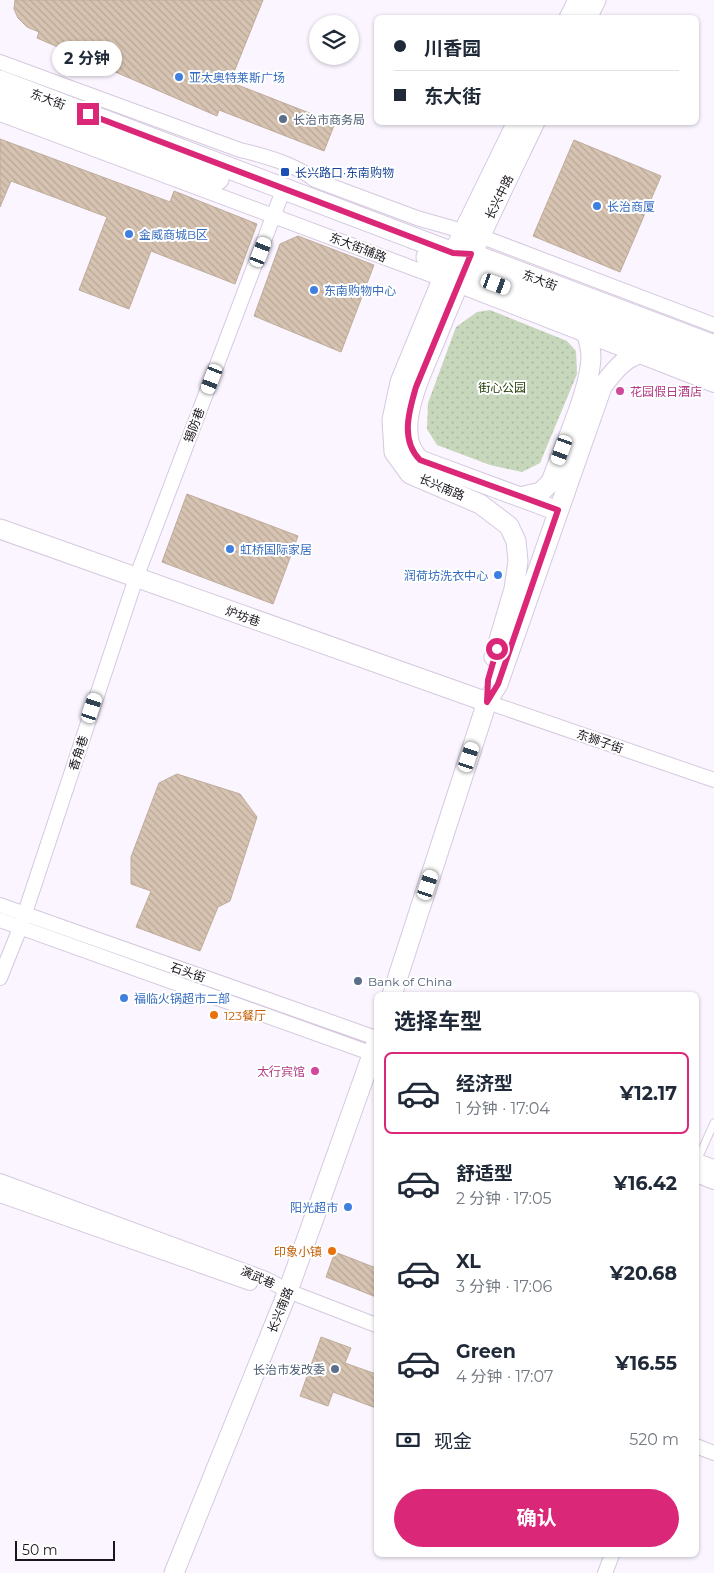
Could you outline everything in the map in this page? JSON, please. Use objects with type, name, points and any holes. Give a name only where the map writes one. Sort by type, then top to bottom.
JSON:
[{"type":"main road","points":[[570,15],[578,0]]},
{"type":"main road","points":[[588,15],[596,0]]},
{"type":"main road","name":"东大街","points":[[4,86],[280,202],[460,259],[714,346]]},
{"type":"main road","name":"长兴中路","points":[[460,259],[516,125]]},
{"type":"main road","name":"长兴中路","points":[[460,259],[533,125]]},
{"type":"main road","name":"东大街","points":[[460,259],[584,326],[664,348],[714,367]]},
{"type":"main road","name":"长兴南路","points":[[460,259],[416,387],[408,421],[410,446],[420,460],[520,498],[558,510]]},
{"type":"main road","name":"长兴南路","points":[[460,259],[400,382],[394,402],[391,436],[394,452],[410,474],[480,504],[509,526],[516,541],[518,561],[514,589],[488,680],[487,702]]},
{"type":"main road","points":[[520,498],[541,492],[551,482],[588,380],[591,358],[584,326]]},
{"type":"main road","name":"长兴南路","points":[[393,992],[487,702],[498,684],[602,387],[616,368],[635,354],[664,348]]},
{"type":"main road","name":"炉坊巷","points":[[0,529],[487,702]]},
{"type":"main road","name":"长兴南路","points":[[174,1573],[288,1291],[374,1051]]},
{"type":"street","name":"东大街辅路","points":[[0,62],[304,171],[315,180],[417,218],[460,259]]},
{"type":"street","name":"东大街辅路","points":[[0,114],[460,259],[714,324]]},
{"type":"street","name":"锡防巷","points":[[136,578],[280,202]]},
{"type":"street","points":[[584,326],[635,354],[714,385]]},
{"type":"street","name":"香角巷","points":[[0,978],[22,921],[136,578]]},
{"type":"street","name":"东狮子街","points":[[487,702],[714,780]]},
{"type":"street","name":"石头街","points":[[0,905],[22,921],[374,1048]]},
{"type":"street","name":"石头街","points":[[0,920],[22,921]]},
{"type":"street","points":[[699,1165],[714,1167]]},
{"type":"street","points":[[699,1167],[714,1182]]},
{"type":"street","name":"演武巷","points":[[0,1181],[266,1278],[288,1291]]},
{"type":"street","name":"演武巷","points":[[0,1195],[259,1286],[288,1291]]},
{"type":"street","points":[[288,1291],[374,1324]]},
{"type":"street","points":[[699,1447],[714,1453]]},
{"type":"street","points":[[605,1573],[611,1557]]},
{"type":"lane","points":[[699,1160],[714,1123]]},
{"type":"green space","name":"街心公园","points":[[490,310],[567,341],[576,351],[577,374],[540,463],[522,472],[490,465],[437,445],[427,429],[428,403],[456,327],[477,312]]},
{"type":"building","name":"亚太奥特莱斯广场","points":[[15,0],[263,0],[230,82],[335,123],[324,151],[219,110],[217,116],[37,38],[39,32],[27,27],[18,18],[14,9]]},
{"type":"building","points":[[0,139],[170,202],[174,191],[257,224],[235,284],[151,251],[129,309],[79,290],[107,217],[11,181],[0,207]]},
{"type":"building","name":"长治商厦","points":[[574,140],[661,176],[620,272],[533,236]]},
{"type":"building","name":"东南购物中心","points":[[298,236],[374,265],[341,352],[254,316],[280,244]]},
{"type":"building","name":"虹桥国际家居","points":[[187,494],[298,536],[273,604],[162,562]]},
{"type":"building","points":[[177,774],[240,794],[257,817],[230,901],[218,907],[200,951],[136,927],[151,891],[131,884],[131,857],[159,783]]},
{"type":"building","points":[[335,1252],[374,1267],[374,1296],[326,1277]]},
{"type":"building","name":"长治市发改委","points":[[321,1337],[351,1348],[345,1363],[374,1373],[374,1407],[333,1392],[328,1406],[300,1396]]},
{"type":"place","name":"亚太奥特莱斯广场","points":[[179,77]]},
{"type":"place","name":"长治市商务局","points":[[283,119]]},
{"type":"place","name":"长兴路口·东南购物","points":[[285,172]]},
{"type":"place","name":"长治商厦","points":[[597,206]]},
{"type":"place","name":"金威商城B区","points":[[129,234]]},
{"type":"place","name":"东南购物中心","points":[[314,290]]},
{"type":"place","name":"花园假日酒店","points":[[620,391]]},
{"type":"place","name":"虹桥国际家居","points":[[230,549]]},
{"type":"place","name":"润荷坊洗衣中心","points":[[498,575]]},
{"type":"place","name":"Bank of China","points":[[358,981]]},
{"type":"place","name":"福临火锅超市二部","points":[[124,998]]},
{"type":"place","name":"123餐厅","points":[[214,1015]]},
{"type":"place","name":"太行宾馆","points":[[315,1071]]},
{"type":"place","name":"阳光超市","points":[[348,1207]]},
{"type":"place","name":"印象小镇","points":[[332,1251]]},
{"type":"place","name":"长治市发改委","points":[[335,1369]]},
{"type":"route","points":[[88,114],[453,253],[471,254],[416,387],[408,421],[408,434],[413,453],[420,460],[531,502],[558,510],[498,684],[487,702],[488,680],[497,649]]}]
